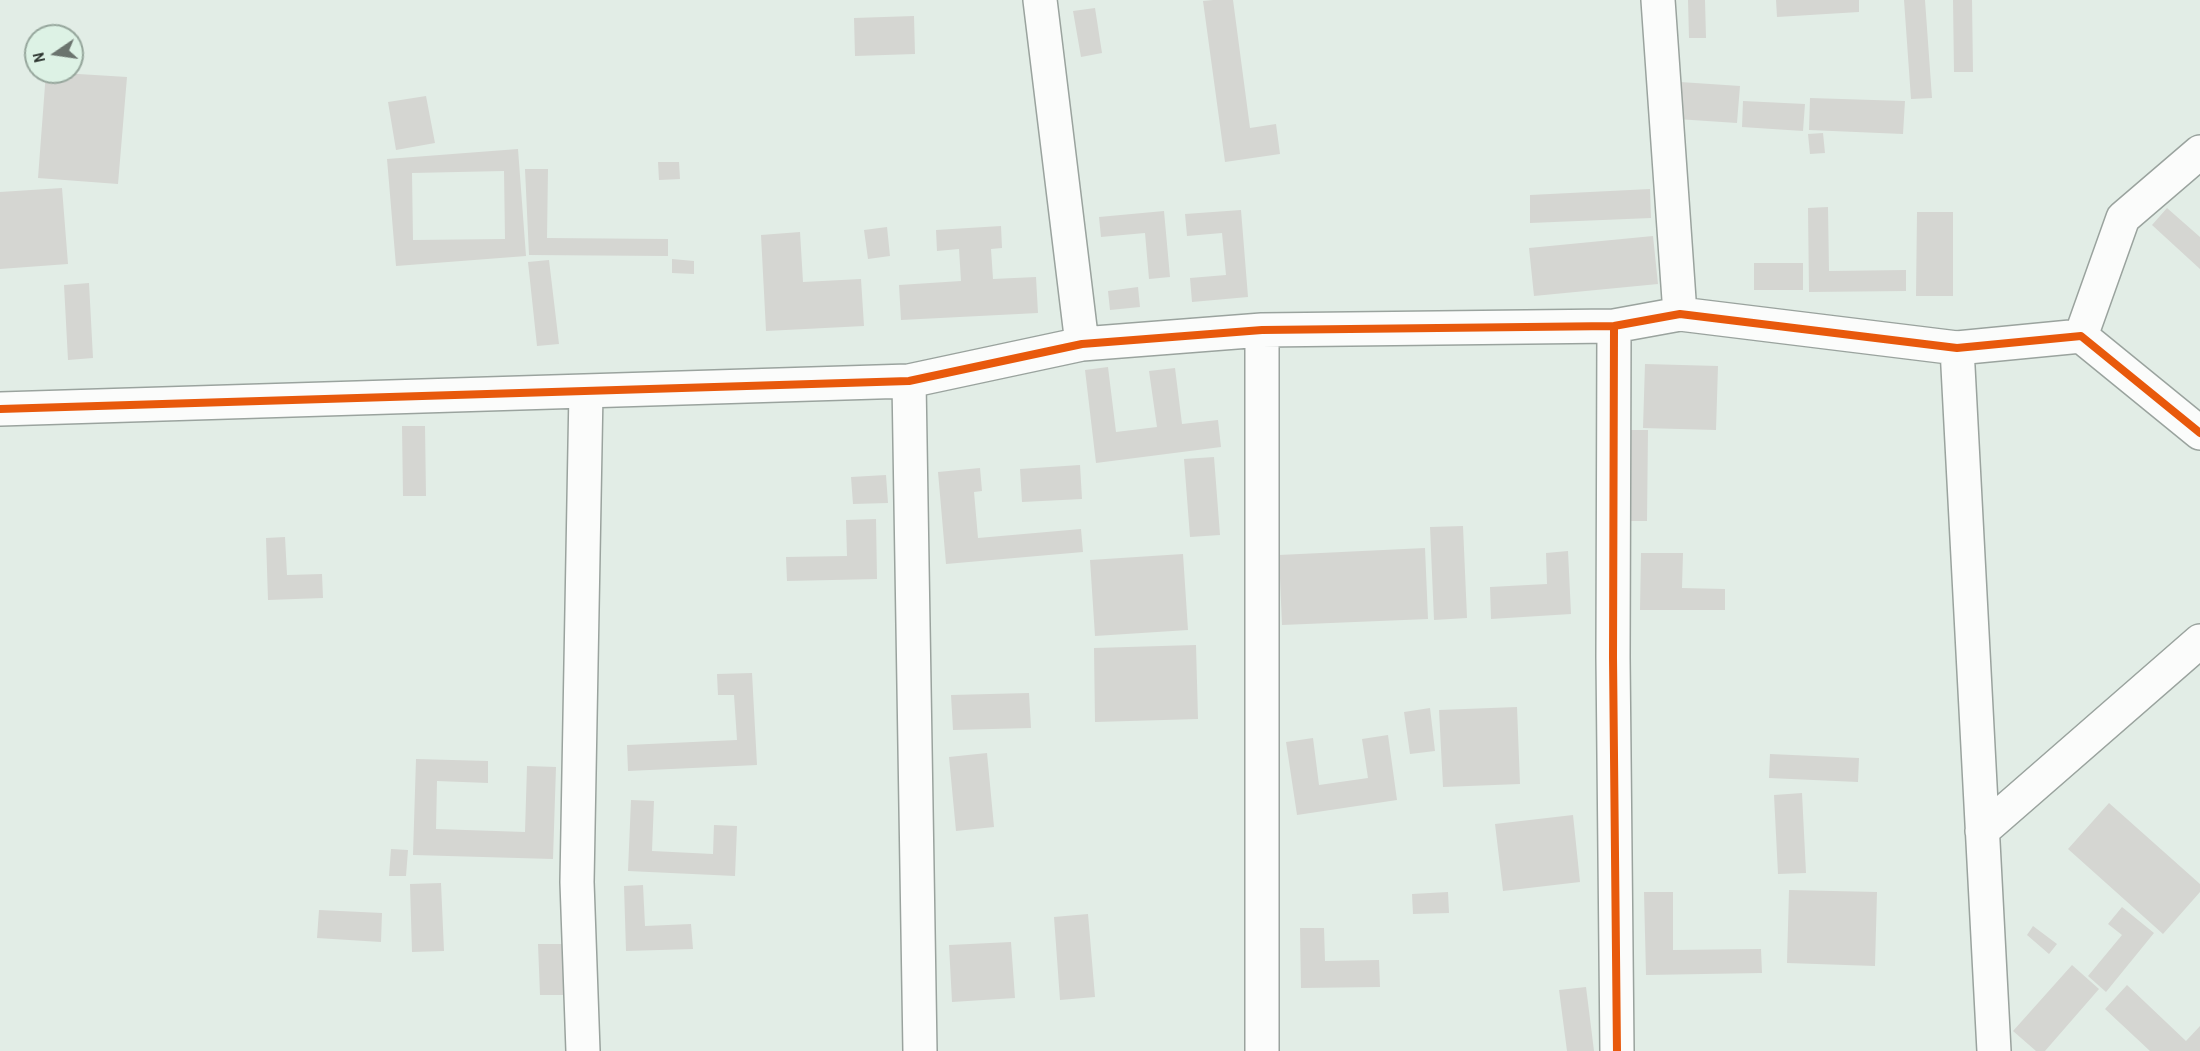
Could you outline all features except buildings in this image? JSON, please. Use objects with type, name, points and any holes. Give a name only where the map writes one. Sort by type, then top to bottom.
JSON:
[{"type":"street","points":[[1040,0],[1082,344]]},
{"type":"street","points":[[1658,0],[1680,314]]},
{"type":"street","points":[[2081,336],[2123,218],[2200,152]]},
{"type":"street","points":[[0,410],[909,381],[1082,344],[1262,330],[1614,326],[1680,314],[1957,348],[2081,336],[2200,433]]},
{"type":"street","points":[[1614,326],[1613,657],[1617,1051]]},
{"type":"street","points":[[1262,330],[1262,1051]]},
{"type":"street","points":[[1957,348],[1994,1051]]},
{"type":"street","points":[[909,381],[920,1051]]},
{"type":"street","points":[[583,1051],[577,882],[586,391]]},
{"type":"street","points":[[1982,831],[2200,641]]},
{"type":"cycle path","points":[[0,409],[909,381],[1082,344],[1262,330],[1614,326],[1680,314],[1957,348],[2081,336],[2200,433]]},
{"type":"cycle path","points":[[1614,326],[1613,657],[1617,1051]]}]
